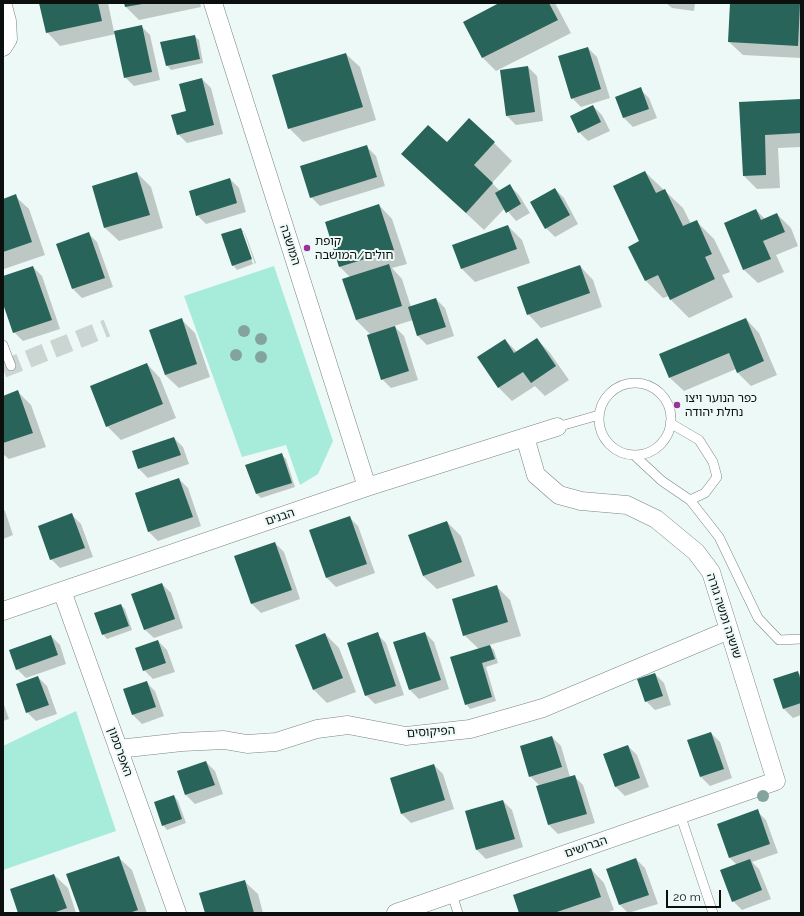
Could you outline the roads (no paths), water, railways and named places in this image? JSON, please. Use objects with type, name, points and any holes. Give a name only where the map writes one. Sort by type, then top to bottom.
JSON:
[{"type":"street","name":"המושבה","points":[[213,3],[367,487]]},
{"type":"street","points":[[3,6],[7,21],[8,33],[8,39],[3,47]]},
{"type":"street","name":"הבנים","points":[[3,611],[367,487],[557,427]]},
{"type":"street","name":"שושנה ומשה גורה","points":[[525,437],[536,474],[560,495],[581,502],[628,506],[656,518],[696,552],[711,572],[776,781]]},
{"type":"street","name":"האפרסמון","points":[[62,591],[177,913]]},
{"type":"street","name":"הפיקוסים","points":[[118,749],[182,742],[224,740],[247,744],[276,742],[317,729],[348,725],[406,736],[470,729],[543,708],[729,630]]},
{"type":"street","name":"הברושים","points":[[396,913],[776,781]]},
{"type":"lane","points":[[3,345],[11,366]]},
{"type":"lane","points":[[630,384],[641,384],[653,388],[662,395],[668,405],[671,417],[670,423],[670,429],[656,448],[646,453],[634,455],[617,450],[604,438],[600,427],[599,415],[602,404],[609,394],[618,387],[630,384]]},
{"type":"lane","points":[[557,427],[599,415]]},
{"type":"lane","points":[[670,423],[699,440],[713,462],[717,476],[705,493],[690,500]]},
{"type":"lane","points":[[634,455],[662,480],[690,500],[719,537],[758,618],[779,640],[801,639]]},
{"type":"lane","points":[[680,814],[713,913]]},
{"type":"lane","points":[[452,894],[458,913]]},
{"type":"tunnel","points":[[3,369],[107,328]]},
{"type":"place","name":"קופת חולים/המושבה","points":[[307,248]]},
{"type":"place","name":"כפר הנוער ויצו נחלת יהודה","points":[[677,405]]}]
